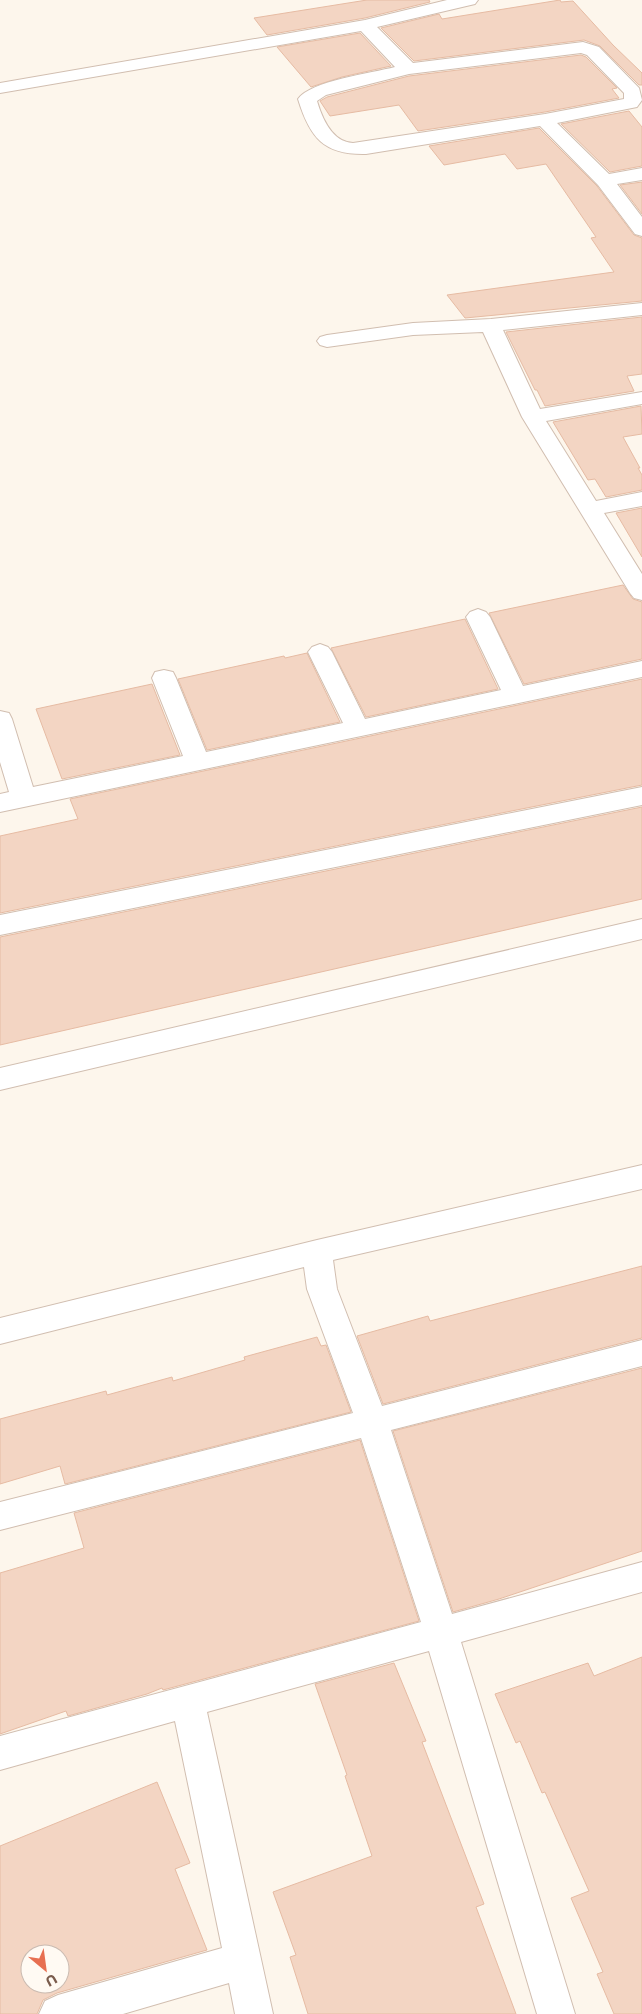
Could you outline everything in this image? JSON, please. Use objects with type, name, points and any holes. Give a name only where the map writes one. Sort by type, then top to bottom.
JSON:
[{"type":"street","points":[[0,88],[366,25],[469,0]]},
{"type":"street","points":[[366,25],[398,61],[409,69]]},
{"type":"street","points":[[583,47],[593,51],[638,98],[630,103],[545,120],[366,148],[345,148],[331,142],[311,113],[307,99],[320,91],[409,69],[583,47]]},
{"type":"street","points":[[545,120],[555,133],[605,181],[642,230]]},
{"type":"street","points":[[605,181],[642,174]]},
{"type":"street","points":[[327,341],[412,329],[491,325],[642,308]]},
{"type":"street","points":[[491,325],[498,345],[533,417],[642,593]]},
{"type":"street","points":[[533,417],[642,398]]},
{"type":"street","points":[[591,509],[642,499]]},
{"type":"street","points":[[478,617],[516,696]]},
{"type":"street","points":[[320,652],[358,729]]},
{"type":"street","points":[[0,719],[12,801],[642,670]]},
{"type":"street","points":[[164,678],[198,762]]},
{"type":"street","points":[[0,925],[642,796]]},
{"type":"street","points":[[0,1079],[642,929]]},
{"type":"street","points":[[0,1331],[317,1252],[642,1177]]},
{"type":"street","points":[[317,1252],[322,1289],[372,1422],[442,1633],[556,2014]]},
{"type":"street","points":[[0,1516],[642,1353]]},
{"type":"street","points":[[0,1753],[642,1578]]},
{"type":"street","points":[[188,1702],[241,1961],[254,2014]]},
{"type":"street","points":[[58,2014],[241,1961]]},
{"type":"building","points":[[367,0],[429,0],[430,2],[365,18],[267,35],[254,18]]},
{"type":"building","points":[[560,0],[561,2],[573,1],[613,45],[642,73],[642,85],[639,85],[600,46],[584,40],[414,61],[381,28],[439,14],[442,19]]},
{"type":"building","points":[[360,33],[391,66],[342,77],[311,87],[277,47]]},
{"type":"building","points":[[581,55],[586,57],[617,88],[612,89],[619,98],[545,112],[418,131],[399,105],[330,116],[320,101],[327,97],[409,76]]},
{"type":"building","points":[[629,111],[642,127],[642,166],[610,172],[561,124]]},
{"type":"building","points":[[539,128],[597,186],[634,235],[642,238],[642,301],[465,318],[447,295],[614,272],[591,238],[596,237],[546,164],[517,169],[505,154],[444,165],[429,146]]},
{"type":"building","points":[[642,182],[642,214],[620,185]]},
{"type":"building","points":[[642,317],[642,374],[627,376],[634,391],[545,406],[506,332]]},
{"type":"building","points":[[641,406],[642,434],[623,437],[640,468],[638,468],[642,475],[642,490],[606,497],[595,479],[588,480],[553,422]]},
{"type":"building","points":[[642,508],[642,557],[616,513]]},
{"type":"building","points":[[623,585],[633,599],[642,602],[642,659],[524,684],[489,613]]},
{"type":"building","points":[[465,619],[498,689],[366,717],[331,648]]},
{"type":"building","points":[[307,653],[340,722],[207,750],[178,679],[284,656],[285,658]]},
{"type":"building","points":[[642,679],[642,785],[0,913],[0,836],[78,819],[70,799]]},
{"type":"building","points":[[152,684],[180,755],[62,779],[36,709]]},
{"type":"building","points":[[642,807],[642,899],[0,1045],[0,937]]},
{"type":"building","points":[[642,1266],[642,1338],[383,1404],[357,1336],[428,1316],[430,1321]]},
{"type":"building","points":[[317,1337],[321,1346],[326,1345],[351,1412],[65,1484],[60,1466],[0,1484],[0,1419],[106,1391],[107,1395],[172,1377],[173,1381],[245,1360],[244,1357]]},
{"type":"building","points":[[642,1368],[642,1551],[499,1599],[453,1612],[393,1431]]},
{"type":"building","points":[[360,1440],[419,1621],[163,1690],[162,1688],[68,1716],[66,1711],[0,1734],[0,1573],[84,1548],[74,1513]]},
{"type":"building","points":[[642,1657],[642,2014],[614,2014],[597,1974],[603,1972],[571,1898],[589,1891],[545,1792],[542,1793],[520,1741],[516,1743],[495,1694],[588,1663],[594,1676]]},
{"type":"building","points":[[394,1663],[426,1741],[422,1742],[484,1904],[476,1907],[516,2014],[308,2014],[290,1957],[296,1955],[273,1892],[372,1856],[345,1776],[347,1775],[315,1684]]},
{"type":"building","points":[[157,1782],[190,1863],[175,1869],[207,1950],[70,1989],[70,1944],[20,1944],[20,1994],[55,1994],[43,2000],[37,2014],[0,2014],[0,1846]]}]
